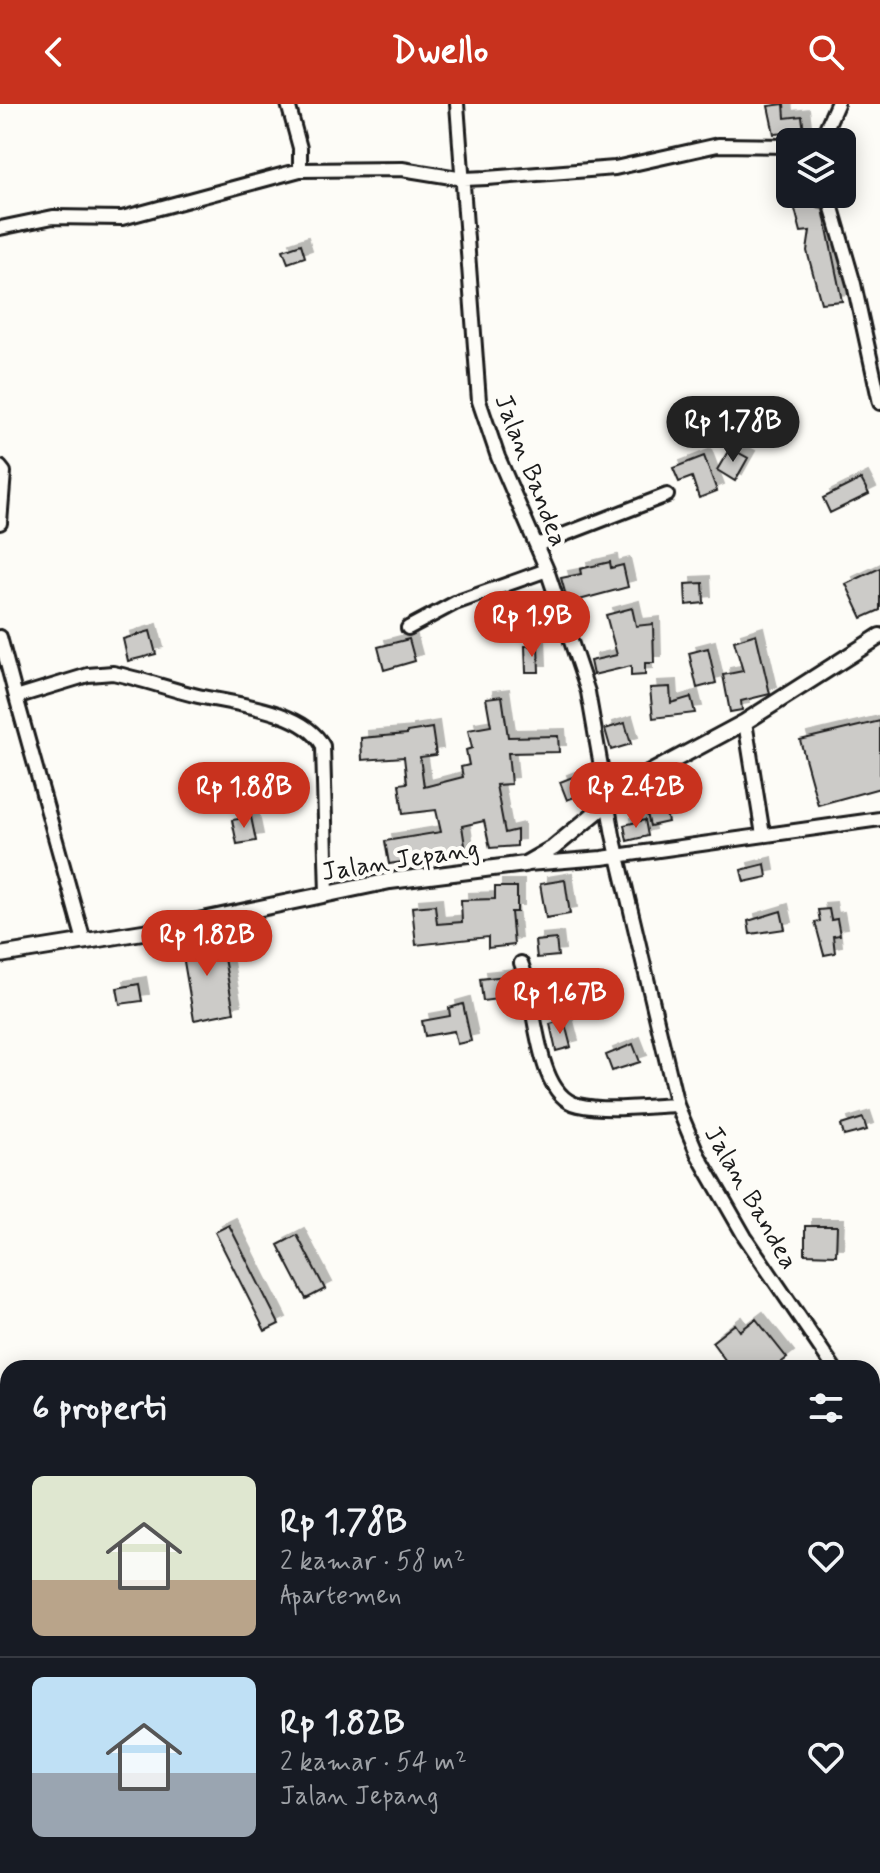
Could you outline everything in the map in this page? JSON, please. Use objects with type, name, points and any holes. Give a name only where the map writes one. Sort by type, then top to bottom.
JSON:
[{"type":"street","points":[[288,104],[300,148],[300,170]]},
{"type":"street","name":"Jalan Bandea","points":[[457,104],[479,401],[510,488],[547,570],[588,692],[618,855],[677,1105],[698,1155],[745,1237],[829,1360]]},
{"type":"street","points":[[826,128],[837,104]]},
{"type":"street","points":[[0,228],[53,217],[122,218],[300,170],[402,169],[464,179],[615,168],[718,145],[776,146]]},
{"type":"street","points":[[832,208],[875,355],[880,403]]},
{"type":"street","points":[[0,467],[4,472],[0,523]]},
{"type":"street","points":[[537,545],[667,495]]},
{"type":"street","points":[[408,628],[455,603],[547,570]]},
{"type":"street","points":[[525,864],[561,842],[633,782],[745,722],[880,636]]},
{"type":"street","points":[[0,637],[84,941]]},
{"type":"street","points":[[16,697],[88,675],[113,673],[257,707],[319,738],[323,746],[327,894]]},
{"type":"street","points":[[745,722],[763,835]]},
{"type":"street","points":[[525,864],[618,855],[880,819]]},
{"type":"street","name":"Jalan Jepang","points":[[0,955],[390,881],[525,864]]},
{"type":"street","points":[[521,963],[545,1065],[552,1087],[561,1099],[585,1106],[677,1105]]},
{"type":"building","points":[[784,104],[785,118],[802,116],[804,128],[776,128],[774,134],[768,106]]},
{"type":"building","points":[[795,208],[823,209],[842,301],[821,303],[807,251],[810,231],[801,232]]},
{"type":"building","points":[[301,244],[305,257],[288,263],[283,250]]},
{"type":"building","points":[[730,448],[748,458],[735,481],[717,470]]},
{"type":"building","points":[[704,456],[717,491],[699,498],[692,477],[679,482],[673,468]]},
{"type":"building","points":[[861,479],[869,494],[830,513],[823,498]]},
{"type":"building","points":[[610,562],[611,568],[623,565],[628,587],[568,603],[561,578],[581,574],[580,569]]},
{"type":"building","points":[[880,568],[880,610],[862,618],[846,584]]},
{"type":"building","points":[[703,583],[704,603],[686,605],[685,584]]},
{"type":"building","points":[[632,608],[636,626],[653,624],[654,663],[645,663],[645,675],[631,676],[631,666],[593,675],[590,661],[617,655],[606,615]]},
{"type":"building","points":[[150,631],[156,654],[128,661],[123,639]]},
{"type":"building","points":[[756,634],[770,694],[741,701],[742,710],[730,712],[723,675],[743,671],[734,641]]},
{"type":"building","points":[[409,639],[415,661],[384,670],[378,647]]},
{"type":"building","points":[[525,646],[538,646],[539,672],[526,672]]},
{"type":"building","points":[[708,648],[716,683],[697,688],[689,653]]},
{"type":"building","points":[[670,687],[671,703],[691,697],[695,713],[653,718],[650,688]]},
{"type":"building","points":[[502,696],[508,737],[558,736],[559,752],[508,753],[511,784],[496,785],[505,833],[517,830],[517,846],[490,848],[484,821],[462,826],[466,852],[389,864],[385,841],[441,832],[436,810],[403,814],[399,784],[407,783],[404,757],[362,760],[361,738],[407,734],[432,728],[436,755],[420,757],[424,787],[463,777],[461,767],[469,765],[466,750],[472,748],[468,730],[491,726],[486,698]]},
{"type":"building","points":[[880,721],[880,788],[818,805],[800,740]]},
{"type":"building","points":[[625,723],[631,744],[611,750],[605,729]]},
{"type":"building","points":[[580,774],[587,792],[567,800],[560,782]]},
{"type":"building","points":[[662,797],[668,822],[650,826],[644,801]]},
{"type":"building","points":[[251,817],[256,841],[237,844],[232,820]]},
{"type":"building","points":[[645,820],[648,836],[627,841],[624,825]]},
{"type":"building","points":[[765,864],[767,877],[744,882],[741,870]]},
{"type":"building","points":[[565,880],[570,914],[546,918],[540,884]]},
{"type":"building","points":[[495,887],[517,887],[517,912],[511,912],[514,945],[488,948],[488,937],[416,945],[412,907],[435,905],[437,924],[462,922],[461,900],[495,899]]},
{"type":"building","points":[[829,909],[831,920],[837,919],[840,935],[833,936],[835,953],[824,955],[815,922],[820,921],[818,910]]},
{"type":"building","points":[[781,911],[785,929],[750,934],[748,921]]},
{"type":"building","points":[[220,937],[234,1012],[194,1020],[181,944]]},
{"type":"building","points":[[556,939],[558,956],[537,958],[535,941]]},
{"type":"building","points":[[515,975],[521,996],[483,1001],[480,979]]},
{"type":"building","points":[[139,984],[142,1001],[120,1004],[117,988]]},
{"type":"building","points":[[463,1004],[471,1041],[457,1044],[454,1031],[425,1036],[422,1021],[450,1016],[449,1008]]},
{"type":"building","points":[[564,1020],[571,1047],[556,1051],[550,1024]]},
{"type":"building","points":[[633,1044],[640,1062],[612,1071],[606,1055]]},
{"type":"building","points":[[863,1118],[867,1130],[844,1136],[841,1125]]},
{"type":"building","points":[[229,1225],[279,1324],[265,1331],[215,1232]]},
{"type":"building","points":[[805,1226],[837,1226],[836,1255],[805,1254]]},
{"type":"building","points":[[297,1235],[325,1289],[306,1299],[278,1245]]},
{"type":"building","points":[[756,1319],[787,1358],[725,1360],[712,1342],[735,1324],[740,1331]]}]
